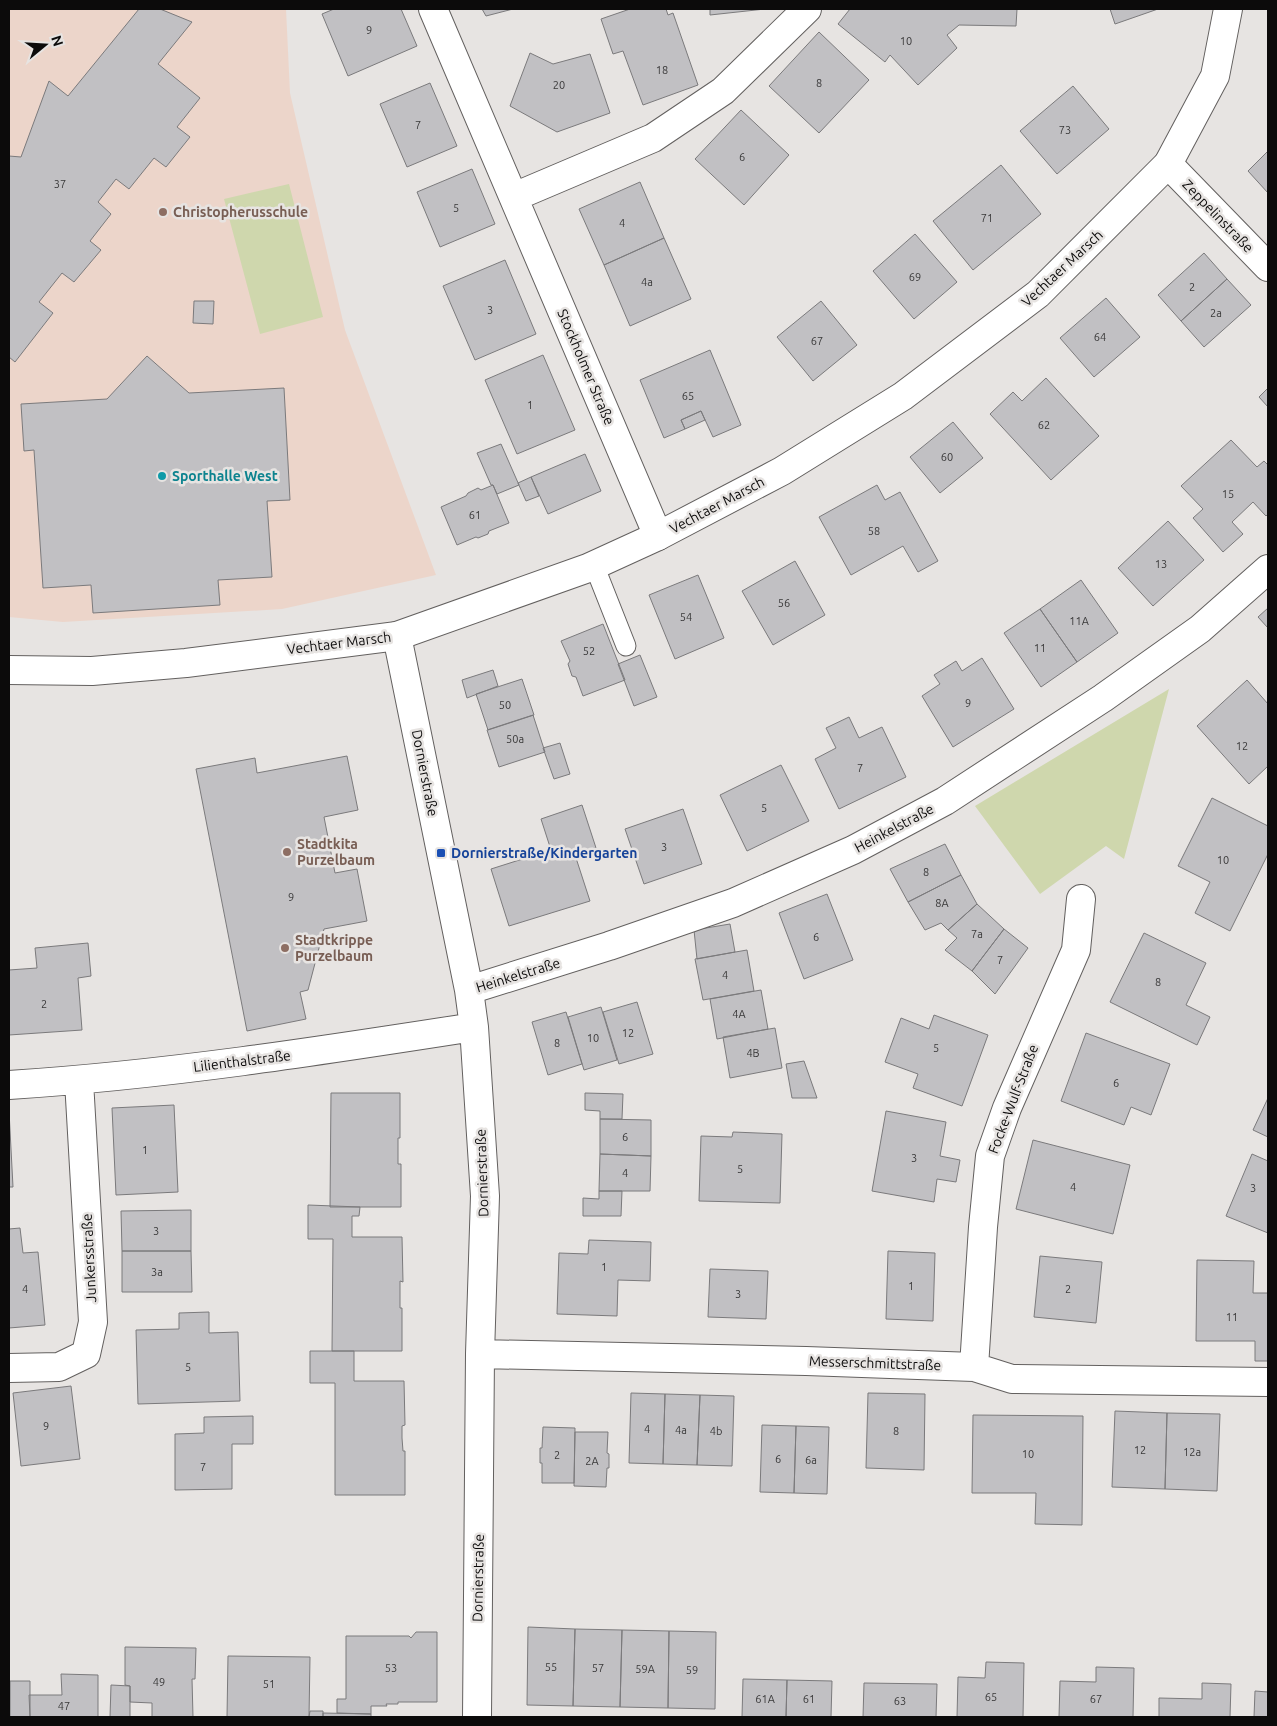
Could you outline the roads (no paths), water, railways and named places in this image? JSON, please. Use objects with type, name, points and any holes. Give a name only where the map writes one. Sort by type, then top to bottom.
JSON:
[{"type":"street","name":"Stockholmer Straße","points":[[433,9],[658,536]]},
{"type":"street","points":[[514,198],[653,138],[723,91],[807,9]]},
{"type":"street","name":"Vechtaer Marsch","points":[[9,670],[92,671],[186,663],[397,636],[594,565],[658,536],[782,471],[903,396],[1038,294],[1168,164],[1215,76],[1228,9]]},
{"type":"street","name":"Zeppelinstraße","points":[[1168,164],[1268,267]]},
{"type":"street","name":"Heinkelstraße","points":[[469,990],[609,946],[733,903],[853,850],[945,801],[1103,698],[1200,629],[1268,569]]},
{"type":"street","name":"Dornierstraße","points":[[397,636],[469,990],[474,1027],[485,1196],[480,1354],[477,1717]]},
{"type":"street","name":"Focke-Wulf-Straße","points":[[974,1366],[983,1227],[990,1156],[1007,1108],[1076,950],[1081,899]]},
{"type":"street","name":"Lilienthalstraße","points":[[9,1085],[79,1080],[287,1056],[474,1027]]},
{"type":"street","name":"Junkersstraße","points":[[9,1368],[59,1367],[86,1354],[93,1322],[79,1080]]},
{"type":"street","name":"Messerschmittstraße","points":[[480,1354],[974,1366],[1012,1379],[1268,1382]]},
{"type":"lane","points":[[594,565],[626,646]]},
{"type":"place","name":"Christopherusschule","points":[[163,212]]},
{"type":"place","name":"Sporthalle West","points":[[162,476]]},
{"type":"place","name":"Stadtkita Purzelbaum","points":[[287,852]]},
{"type":"place","name":"Dornierstraße/Kindergarten","points":[[441,853]]},
{"type":"place","name":"Stadtkrippe Purzelbaum","points":[[285,948]]}]
